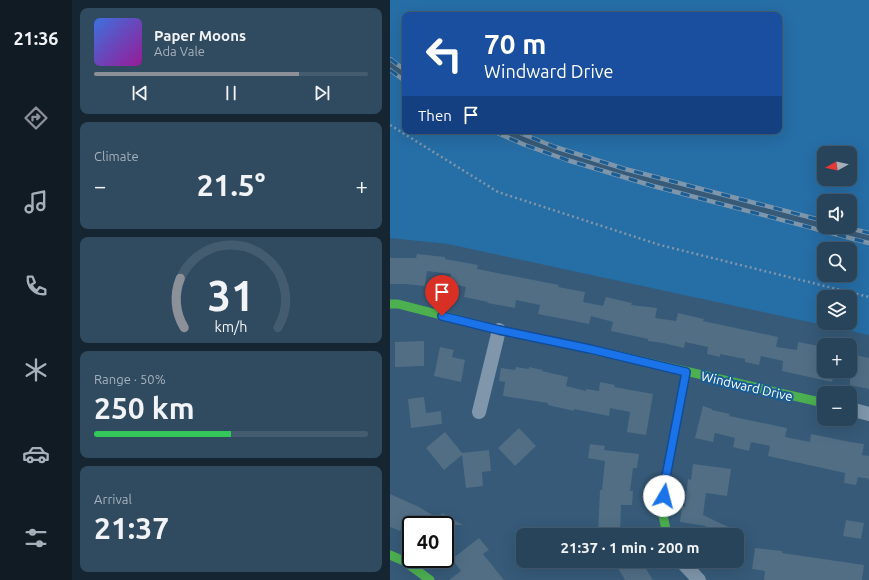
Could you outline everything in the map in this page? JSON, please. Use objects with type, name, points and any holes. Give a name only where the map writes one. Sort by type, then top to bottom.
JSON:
[{"type":"street","name":"Windward Drive","points":[[390,304],[398,304],[499,330],[590,349],[817,401]]},
{"type":"street","points":[[479,412],[499,330]]},
{"type":"street","points":[[666,528],[662,510],[665,482],[686,372]]},
{"type":"street","points":[[857,411],[869,414]]},
{"type":"street","points":[[390,555],[404,561],[430,580]]},
{"type":"street","points":[[688,568],[699,580]]},
{"type":"path","points":[[390,125],[402,132]]},
{"type":"path","points":[[405,134],[498,192],[660,245],[869,297]]},
{"type":"shaded area","points":[[390,0],[869,0],[869,233],[857,230],[857,194],[817,194],[817,219],[625,169],[555,147],[522,134],[782,134],[782,12],[402,12],[402,68],[390,59]]},
{"type":"shaded area","points":[[390,70],[402,79],[402,134],[500,134],[567,160],[653,186],[817,229],[817,234],[835,234],[869,243],[869,335],[846,330],[857,330],[857,290],[817,290],[817,324],[448,244],[390,238]]},
{"type":"building","points":[[417,254],[445,257],[445,259],[478,265],[477,269],[559,285],[558,287],[585,292],[583,302],[603,306],[606,297],[632,303],[631,305],[657,308],[655,318],[676,321],[678,313],[704,319],[703,321],[778,337],[776,347],[797,350],[798,342],[817,346],[817,378],[833,378],[832,382],[782,371],[783,361],[761,356],[759,365],[745,362],[745,359],[720,354],[720,357],[707,354],[708,347],[685,342],[684,348],[648,341],[648,339],[611,331],[613,322],[591,316],[589,324],[538,314],[540,305],[516,300],[515,308],[464,297],[466,287],[449,283],[451,274],[427,271],[425,286],[390,284],[390,258],[416,258]]},
{"type":"building","points":[[424,341],[424,366],[395,367],[395,342]]},
{"type":"building","points":[[440,347],[454,350],[452,357],[465,360],[461,382],[434,376]]},
{"type":"building","points":[[857,355],[869,358],[869,389],[850,385],[850,378],[857,378]]},
{"type":"building","points":[[516,367],[529,369],[529,367],[568,377],[566,386],[586,391],[586,389],[599,391],[600,382],[615,385],[614,387],[653,394],[646,435],[627,432],[630,412],[610,408],[609,416],[574,409],[574,411],[548,405],[548,403],[503,396],[505,382],[499,381],[501,368],[515,370]]},
{"type":"building","points":[[424,397],[426,413],[441,411],[442,424],[411,428],[408,399]]},
{"type":"building","points":[[703,406],[712,410],[730,414],[729,416],[787,428],[785,437],[810,442],[811,434],[864,444],[862,455],[869,456],[869,479],[858,477],[856,485],[844,483],[845,473],[768,456],[770,446],[751,442],[749,451],[733,447],[735,438],[715,433],[713,442],[695,438]]},
{"type":"building","points":[[519,428],[536,446],[515,466],[498,448]]},
{"type":"building","points":[[445,432],[462,453],[489,450],[491,471],[482,472],[483,486],[466,488],[462,455],[444,470],[426,448]]},
{"type":"building","points":[[590,444],[605,446],[604,450],[639,454],[637,468],[633,468],[630,491],[633,491],[632,505],[621,505],[620,528],[598,528],[600,490],[602,490],[605,461],[588,458]]},
{"type":"building","points":[[693,464],[731,469],[727,496],[706,493],[703,515],[730,528],[705,528],[706,526],[680,522],[682,506],[685,507],[688,479],[691,480]]},
{"type":"building","points":[[390,494],[419,507],[434,516],[402,516],[402,527],[400,531],[390,527]]},
{"type":"building","points":[[442,513],[447,516],[440,516]]},
{"type":"building","points":[[454,520],[463,525],[454,525]]},
{"type":"building","points":[[846,520],[864,523],[861,539],[843,536]]},
{"type":"building","points":[[479,538],[489,550],[483,554],[504,580],[449,580],[461,571],[454,562],[454,557]]},
{"type":"building","points":[[755,548],[864,565],[862,580],[764,580],[765,571],[752,569]]},
{"type":"building","points":[[618,568],[645,568],[653,580],[625,580]]},
{"type":"railway","points":[[390,59],[402,68]]},
{"type":"railway","points":[[390,70],[402,79]]},
{"type":"railway","points":[[500,134],[567,160],[653,186],[869,243]]},
{"type":"railway","points":[[522,134],[555,147],[625,169],[817,219]]},
{"type":"railway","points":[[857,230],[869,233]]},
{"type":"traffic: fast","points":[[390,304],[398,304],[499,330],[817,401]]},
{"type":"traffic: fast","points":[[666,528],[662,510],[665,482],[686,372]]},
{"type":"traffic: fast","points":[[390,555],[404,561],[430,580]]},
{"type":"route","points":[[442,316],[686,372],[665,482],[664,496]]}]
